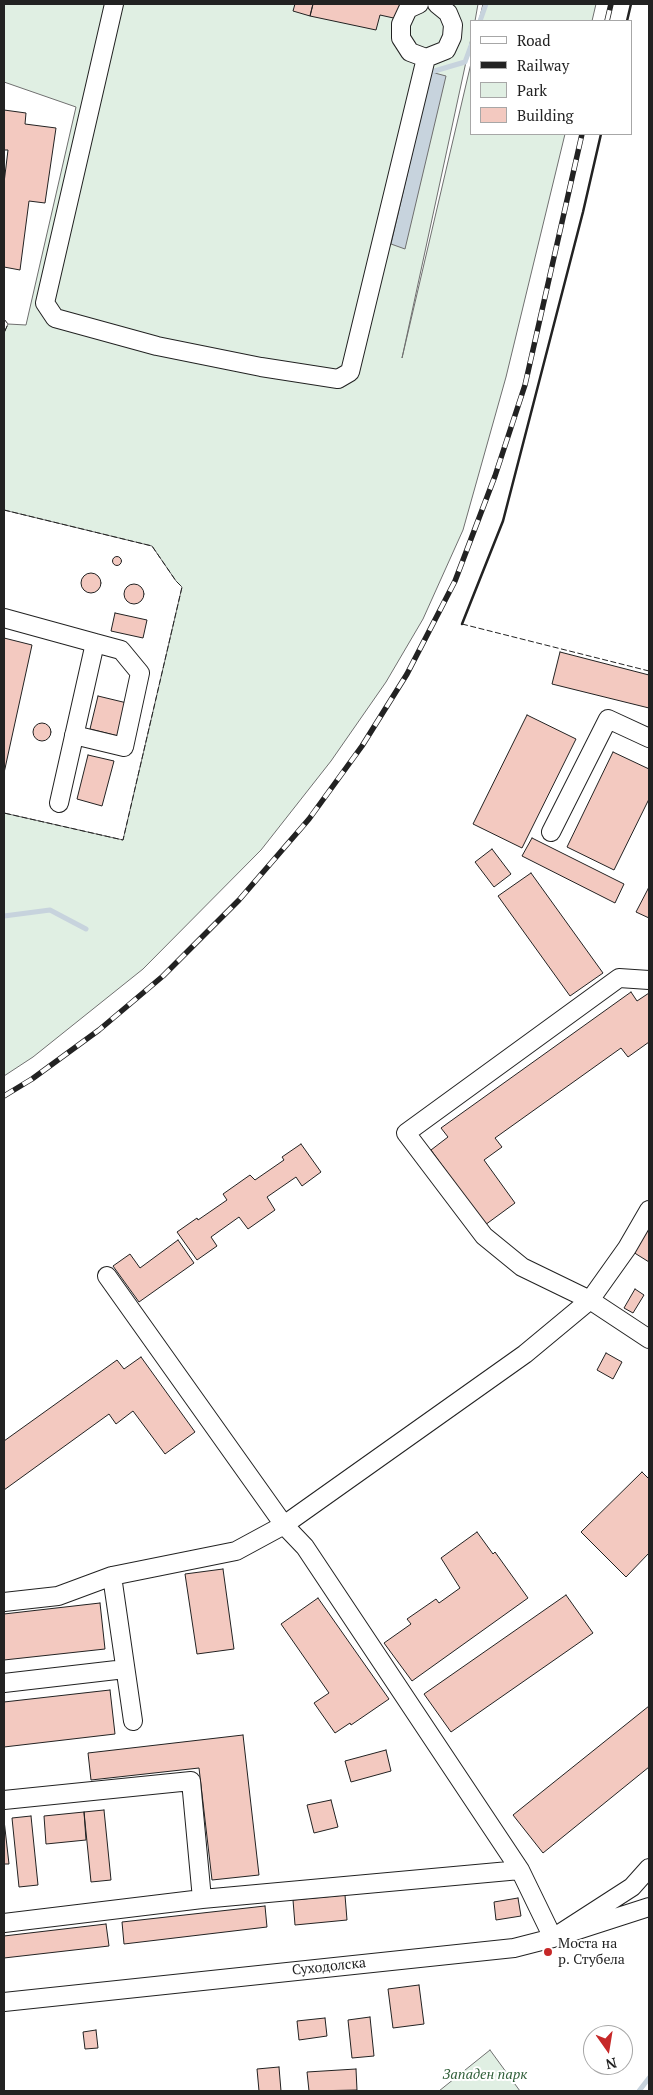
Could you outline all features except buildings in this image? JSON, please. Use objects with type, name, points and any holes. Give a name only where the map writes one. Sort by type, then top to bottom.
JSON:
[{"type":"street","points":[[114,4],[44,303],[55,318],[157,346],[261,367],[338,380],[350,372],[426,58]]},
{"type":"street","points":[[419,4],[408,9],[400,24],[401,38],[410,52],[426,58],[446,50],[452,37],[454,25],[445,7]]},
{"type":"street","points":[[4,618],[121,650],[140,673],[124,747],[74,735]]},
{"type":"street","points":[[59,803],[95,642]]},
{"type":"street","points":[[551,832],[608,719],[649,738]]},
{"type":"street","points":[[649,980],[620,978],[406,1133],[484,1236],[522,1267],[590,1300],[649,1339]]},
{"type":"street","points":[[4,1602],[58,1596],[112,1576],[236,1551],[284,1525],[525,1354],[590,1300],[627,1248],[649,1210]]},
{"type":"street","points":[[107,1276],[284,1525],[306,1547],[520,1870],[553,1938],[632,1887],[649,1868]]},
{"type":"street","points":[[112,1576],[133,1721]]},
{"type":"street","points":[[4,1683],[125,1669]]},
{"type":"street","points":[[4,1800],[191,1781],[202,1899]]},
{"type":"street","points":[[4,1923],[202,1899],[520,1870]]},
{"type":"street","name":"Суходолска","points":[[4,2002],[514,1948],[553,1938],[649,1907]]},
{"type":"green space","points":[[4,4],[478,4],[475,20],[470,20],[470,43],[402,358],[470,68],[470,135],[565,135],[506,377],[463,530],[423,619],[386,682],[331,761],[261,850],[143,969],[33,1057],[4,1076],[4,813],[123,840],[182,587],[152,546],[4,510],[4,333],[8,324],[26,325],[76,107],[4,82]]},
{"type":"green space","points":[[483,4],[596,4],[592,20],[479,20]]},
{"type":"green space","name":"Западен парк","points":[[490,2050],[520,2091],[439,2091]]},
{"type":"shaded area","points":[[431,72],[446,76],[405,249],[391,244]]},
{"type":"waterway","points":[[480,20],[486,4]]},
{"type":"waterway","points":[[431,72],[465,62],[470,48]]},
{"type":"waterway","points":[[4,916],[50,910],[86,929]]},
{"type":"waterway","points":[[639,2091],[649,2078]]},
{"type":"railway","points":[[607,20],[611,4]]},
{"type":"railway","points":[[4,1096],[32,1079],[99,1030],[163,976],[239,900],[309,819],[362,746],[407,674],[455,581],[495,476],[525,385],[582,135]]},
{"type":"fence","points":[[4,319],[8,324],[4,333]]},
{"type":"fence","points":[[4,510],[152,546],[182,587],[123,840],[4,813]]},
{"type":"fence","points":[[462,624],[649,671]]},
{"type":"wall","points":[[627,20],[631,4]]},
{"type":"wall","points":[[462,624],[503,521],[583,212],[601,135]]},
{"type":"place","name":"Моста на р. Стубела","points":[[548,1952]]}]
